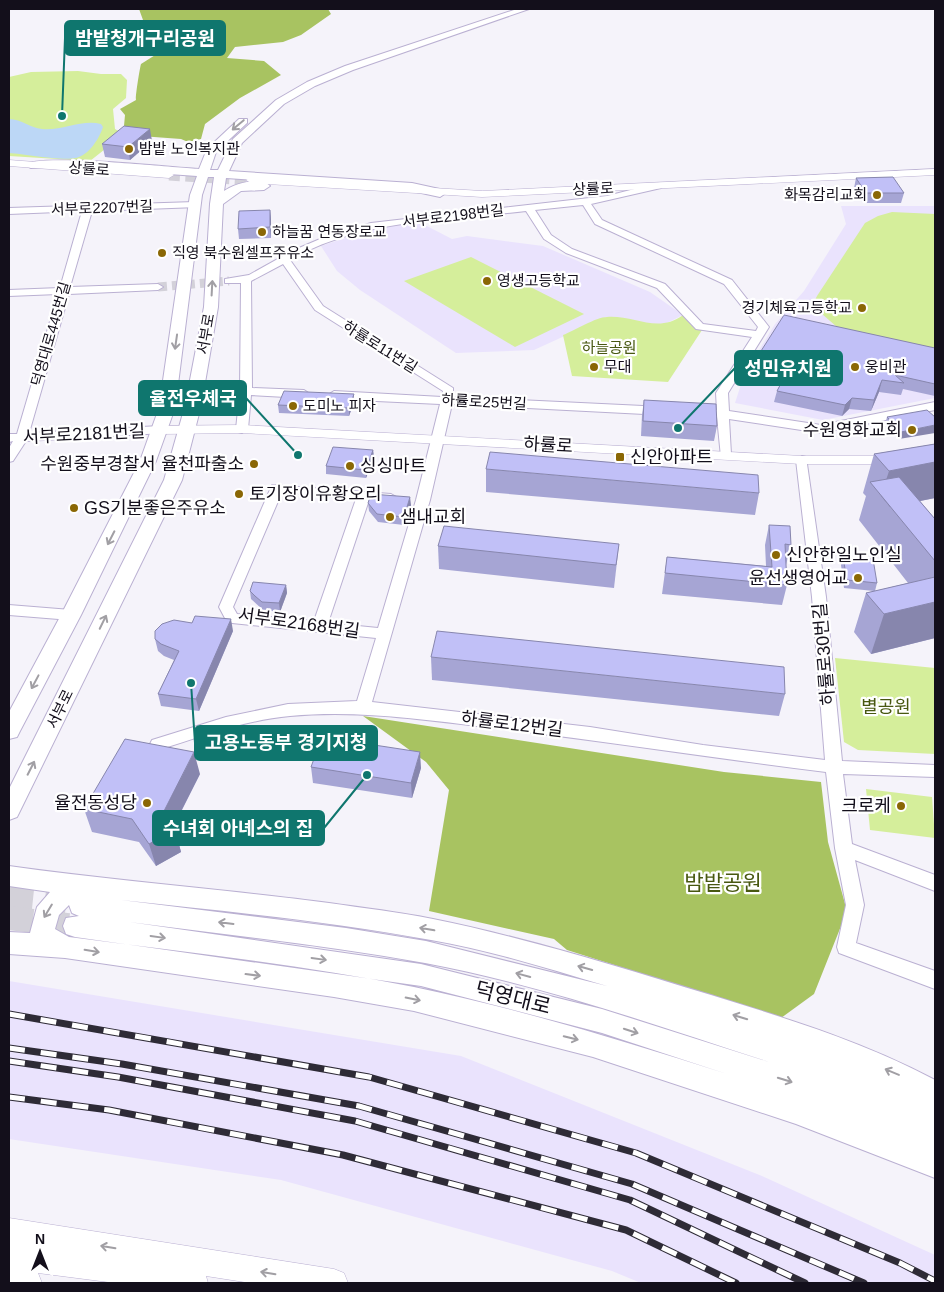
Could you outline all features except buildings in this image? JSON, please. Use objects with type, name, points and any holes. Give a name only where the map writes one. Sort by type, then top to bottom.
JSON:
[{"type":"main road","name":"서부로","points":[[9,731],[72,615],[121,518],[148,461],[168,408],[195,205],[211,151],[223,137],[270,98],[296,82],[335,65],[505,9]]},
{"type":"main road","name":"서부로","points":[[9,811],[173,480],[187,429],[211,307],[219,177],[237,141],[280,102],[312,84],[349,68],[525,9]]},
{"type":"main road","points":[[154,169],[173,167],[211,151]]},
{"type":"main road","points":[[229,155],[239,168],[255,178]]},
{"type":"main road","points":[[31,165],[55,163],[154,169],[202,177]]},
{"type":"main road","points":[[31,165],[48,172],[255,178],[412,187],[440,193]]},
{"type":"main road","points":[[216,204],[231,190],[243,186],[380,194],[440,193]]},
{"type":"main road","points":[[9,876],[77,916],[334,985],[414,999],[593,1044],[796,1110],[935,1164]]},
{"type":"main road","points":[[9,943],[77,916],[249,903],[432,929],[520,950],[619,978],[815,1040],[900,1076],[935,1096]]},
{"type":"main road","name":"덕영대로","points":[[77,916],[346,939],[426,952],[512,972],[611,999],[809,1062],[897,1098],[935,1110]]},
{"type":"main road","name":"덕영대로","points":[[77,916],[421,975],[493,992],[602,1021],[803,1086],[935,1137]]},
{"type":"street","name":"상률로","points":[[9,163],[170,175]]},
{"type":"street","name":"상률로","points":[[440,193],[482,194],[935,172]]},
{"type":"street","name":"서부로2198번길","points":[[229,281],[246,280],[284,259],[323,241],[371,226],[585,201],[626,195],[658,186]]},
{"type":"street","points":[[585,201],[598,222],[728,282],[764,327],[722,393],[725,454]]},
{"type":"street","name":"서부로2207번길","points":[[9,211],[195,205]]},
{"type":"street","name":"덕영대로445번길","points":[[9,458],[22,437],[88,208]]},
{"type":"street","points":[[529,208],[547,237],[569,251],[660,286],[700,327],[759,335]]},
{"type":"street","name":"하률로11번길","points":[[284,259],[319,308],[449,390],[447,400]]},
{"type":"street","points":[[242,429],[246,391],[246,280]]},
{"type":"street","points":[[9,293],[158,287]]},
{"type":"street","name":"하률로25번길","points":[[246,391],[723,414],[820,429],[935,406]]},
{"type":"street","points":[[363,707],[385,634],[413,499],[438,440],[447,400]]},
{"type":"street","name":"하률로","points":[[160,430],[242,429],[725,454],[802,460],[882,460],[935,449]]},
{"type":"street","name":"서부로2181번길","points":[[9,438],[160,430]]},
{"type":"street","name":"하률로30번길","points":[[802,460],[819,597],[834,767],[844,848],[855,905],[846,947],[935,980]]},
{"type":"street","name":"서부로2168번길","points":[[364,496],[277,488],[226,607],[232,618],[385,634]]},
{"type":"street","points":[[319,627],[364,496],[413,499]]},
{"type":"street","points":[[9,610],[72,615]]},
{"type":"street","name":"하률로12번길","points":[[158,744],[226,723],[288,710],[363,707],[590,733],[703,752],[834,767],[935,771]]},
{"type":"street","points":[[844,848],[935,883]]},
{"type":"street","points":[[9,1231],[334,1283]]},
{"type":"street","points":[[9,1256],[126,1271],[195,1283]]},
{"type":"street","points":[[9,1281],[29,1283]]},
{"type":"shaded area","name":"경기체육고등학교","points":[[841,206],[935,206],[935,398],[823,420],[735,403],[744,375],[775,324],[804,291],[846,224]]},
{"type":"shaded area","name":"영생고등학교","points":[[421,223],[452,239],[467,236],[543,246],[650,292],[683,315],[665,324],[655,325],[606,317],[534,350],[456,353],[360,290],[337,271],[321,246],[375,228]]},
{"type":"shaded area","points":[[9,981],[461,1056],[762,1176],[935,1255],[935,1283],[641,1283],[612,1271],[281,1180],[9,1139]]},
{"type":"green space","points":[[139,9],[328,9],[331,14],[301,35],[283,42],[235,47],[227,58],[264,61],[281,75],[240,98],[205,124],[201,139],[188,142],[181,139],[127,135],[131,130],[124,126],[125,115],[120,109],[136,100],[141,64],[160,52],[173,39],[206,27],[203,20],[189,20],[141,31],[136,29],[143,20]]},
{"type":"green space","points":[[78,71],[121,74],[127,80],[126,98],[113,109],[115,129],[124,134],[90,161],[9,156],[9,77],[31,72]]},
{"type":"green space","points":[[892,212],[935,214],[935,350],[837,327],[822,314],[815,300],[865,223],[878,216]]},
{"type":"green space","points":[[471,257],[584,314],[515,347],[404,281]]},
{"type":"green space","name":"하늘공원","points":[[683,315],[698,329],[702,330],[668,382],[572,376],[563,335],[607,317],[664,323]]},
{"type":"green space","name":"별공원","points":[[835,658],[935,668],[935,754],[858,750],[844,742]]},
{"type":"green space","name":"밤밭공원","points":[[363,716],[724,772],[821,782],[828,842],[847,911],[814,994],[781,1018],[567,950],[554,939],[429,911],[449,790],[426,762]]},
{"type":"green space","name":"크로케","points":[[866,789],[932,797],[935,838],[870,830]]},
{"type":"water","points":[[9,119],[18,120],[42,129],[87,123],[101,124],[103,127],[93,146],[85,154],[69,159],[52,158],[9,153]]},
{"type":"tunnel","points":[[169,175],[251,180]]},
{"type":"tunnel","points":[[158,287],[229,281]]},
{"type":"tunnel","points":[[9,898],[66,904]]},
{"type":"tunnel","points":[[9,918],[75,926]]},
{"type":"railway","points":[[9,1014],[369,1077],[636,1153],[900,1263],[935,1281]]},
{"type":"railway","points":[[9,1048],[122,1064],[359,1106],[632,1184],[864,1283]]},
{"type":"railway","points":[[9,1061],[118,1077],[355,1121],[630,1200],[805,1283]]},
{"type":"railway","points":[[9,1097],[109,1110],[343,1155],[626,1230],[736,1283]]},
{"type":"place","name":"밤밭청개구리공원","points":[[62,116]]},
{"type":"place","name":"밤밭 노인복지관","points":[[129,149]]},
{"type":"place","name":"화목감리교회","points":[[877,195]]},
{"type":"place","name":"하늘꿈 연동장로교","points":[[262,232]]},
{"type":"place","name":"직영 북수원셀프주유소","points":[[162,253]]},
{"type":"place","name":"영생고등학교","points":[[487,281]]},
{"type":"place","name":"경기체육고등학교","points":[[862,308]]},
{"type":"place","name":"무대","points":[[594,367]]},
{"type":"place","name":"웅비관","points":[[855,367]]},
{"type":"place","name":"도미노 피자","points":[[293,406]]},
{"type":"place","name":"성민유치원","points":[[678,428]]},
{"type":"place","name":"수원영화교회","points":[[912,430]]},
{"type":"place","name":"율전우체국","points":[[298,455]]},
{"type":"place","name":"신안아파트","points":[[620,457]]},
{"type":"place","name":"수원중부경찰서 율천파출소","points":[[254,464]]},
{"type":"place","name":"싱싱마트","points":[[350,466]]},
{"type":"place","name":"토기장이유황오리","points":[[239,494]]},
{"type":"place","name":"GS기분좋은주유소","points":[[74,508]]},
{"type":"place","name":"샘내교회","points":[[390,517]]},
{"type":"place","name":"신안한일노인실","points":[[776,555]]},
{"type":"place","name":"윤선생영어교","points":[[858,578]]},
{"type":"place","name":"고용노동부 경기지청","points":[[191,683]]},
{"type":"place","name":"수녀회 아녜스의 집","points":[[367,775]]},
{"type":"place","name":"율전동성당","points":[[147,803]]},
{"type":"place","name":"크로케","points":[[901,806]]}]
